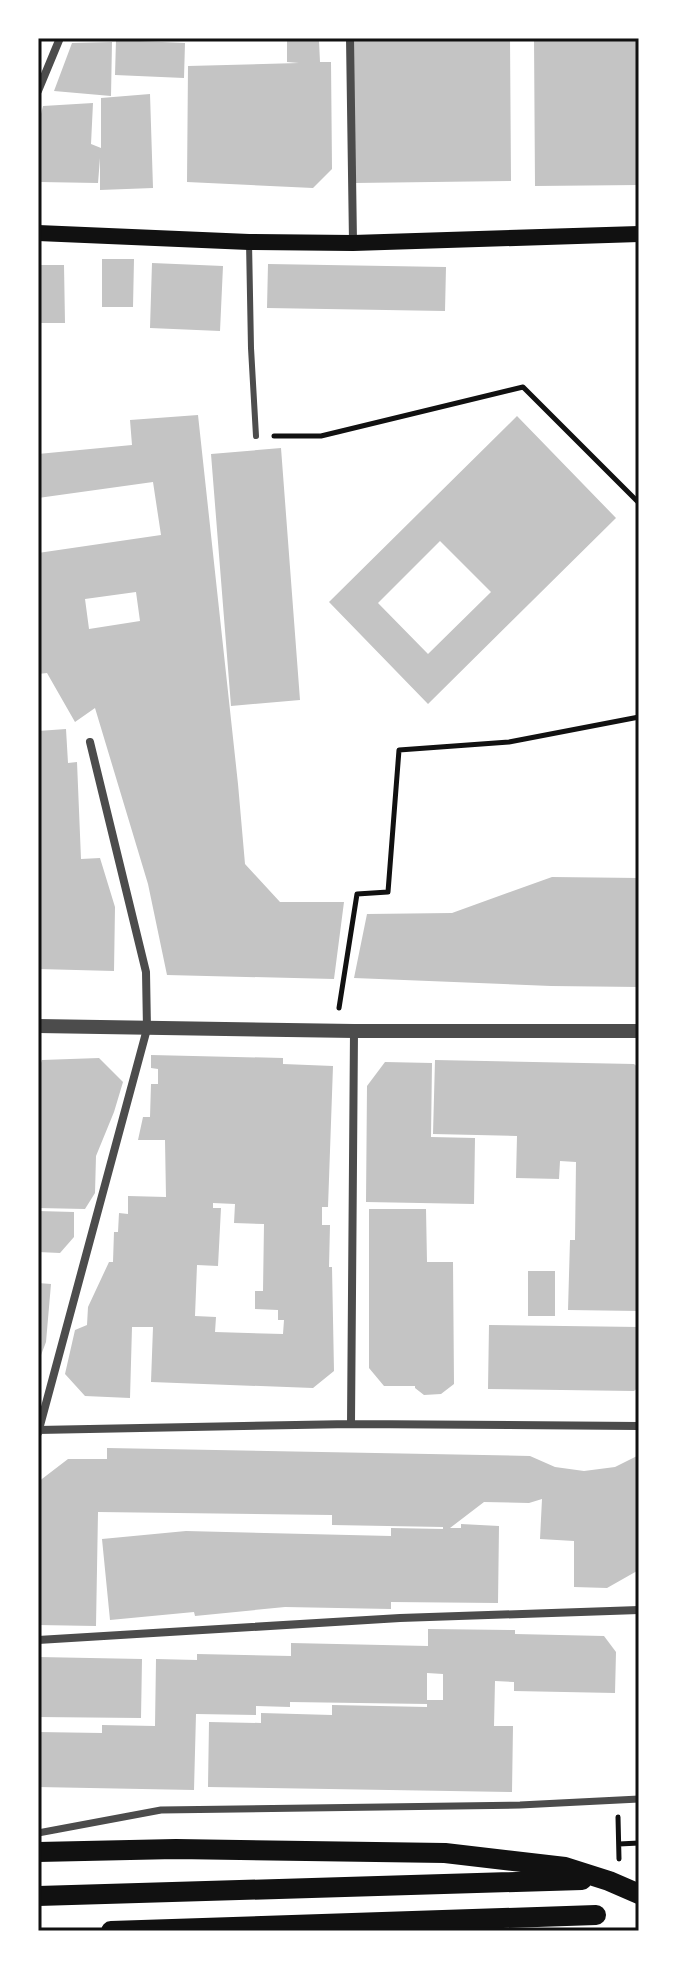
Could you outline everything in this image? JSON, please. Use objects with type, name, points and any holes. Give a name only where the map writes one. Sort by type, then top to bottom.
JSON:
[{"type":"main road","points":[[38,233],[353,243],[639,234]]},
{"type":"main road","points":[[38,1852],[176,1849],[485,1856],[565,1867],[639,1894]]},
{"type":"main road","points":[[38,1896],[582,1880]]},
{"type":"main road","points":[[111,1931],[596,1915]]},
{"type":"street","points":[[38,91],[60,38]]},
{"type":"street","points":[[350,38],[353,243]]},
{"type":"street","points":[[90,742],[146,972],[147,1029],[38,1431],[351,1424],[639,1426]]},
{"type":"street","points":[[38,1026],[336,1031],[639,1031]]},
{"type":"street","points":[[351,1424],[354,1031]]},
{"type":"street","points":[[38,1640],[400,1618],[639,1610]]},
{"type":"street","points":[[38,1833],[161,1810],[520,1805],[639,1799]]},
{"type":"lane","points":[[249,242],[256,436]]},
{"type":"path","points":[[256,436],[321,436],[523,387],[639,503]]},
{"type":"path","points":[[336,1031],[357,894],[388,892],[399,750],[509,742],[639,717]]},
{"type":"path","points":[[619,1844],[639,1843]]},
{"type":"building","points":[[279,38],[329,38],[329,41],[319,41],[320,62],[331,62],[332,169],[313,188],[187,182],[188,66],[299,63],[287,62],[287,41],[279,41]]},
{"type":"building","points":[[352,38],[510,38],[511,181],[354,183]]},
{"type":"building","points":[[534,38],[639,38],[639,185],[535,186]]},
{"type":"building","points":[[116,40],[185,43],[184,78],[115,75]]},
{"type":"building","points":[[112,42],[111,96],[54,91],[72,43]]},
{"type":"building","points":[[150,94],[153,188],[100,190],[100,158],[98,183],[38,180],[38,126],[43,106],[93,103],[91,144],[101,148],[101,98]]},
{"type":"building","points":[[102,259],[134,259],[133,307],[102,307]]},
{"type":"building","points":[[152,263],[223,266],[220,331],[150,328]]},
{"type":"building","points":[[268,264],[446,267],[445,311],[267,308]]},
{"type":"building","points":[[38,265],[64,265],[65,323],[38,323]]},
{"type":"building","points":[[198,415],[245,864],[280,902],[344,902],[334,979],[167,975],[148,884],[95,708],[75,722],[47,673],[38,674],[38,553],[161,535],[153,482],[38,498],[38,454],[132,445],[130,420]],"holes":[[[136,592],[140,621],[89,629],[85,599]]]},
{"type":"building","points":[[517,416],[616,518],[428,704],[329,602]],"holes":[[[440,541],[491,592],[428,654],[378,603]]]},
{"type":"building","points":[[281,448],[300,700],[231,706],[211,454]]},
{"type":"building","points":[[66,729],[68,763],[77,762],[81,859],[100,858],[115,907],[114,971],[38,969],[38,731]]},
{"type":"building","points":[[552,877],[639,878],[639,987],[354,978],[367,914],[452,913]]},
{"type":"building","points":[[151,1055],[283,1058],[283,1064],[333,1066],[328,1207],[322,1207],[322,1225],[330,1225],[334,1371],[313,1388],[151,1382],[153,1327],[132,1327],[130,1398],[85,1396],[65,1374],[75,1330],[87,1325],[88,1307],[109,1262],[113,1262],[114,1232],[118,1232],[119,1213],[128,1214],[128,1196],[166,1197],[165,1140],[138,1140],[143,1117],[150,1117],[151,1084],[158,1084],[158,1069],[151,1068]],"holes":[[[213,1203],[235,1204],[234,1223],[264,1224],[263,1291],[255,1291],[255,1309],[278,1310],[278,1320],[284,1320],[283,1334],[215,1332],[216,1317],[195,1316],[197,1265],[218,1266],[221,1208],[213,1208]]]},
{"type":"building","points":[[99,1058],[123,1082],[96,1156],[95,1193],[85,1209],[38,1208],[38,1072],[42,1060]]},
{"type":"building","points":[[435,1060],[634,1064],[639,1068],[639,1311],[568,1310],[570,1240],[575,1240],[576,1162],[560,1161],[559,1179],[516,1178],[517,1136],[433,1134]]},
{"type":"building","points":[[385,1062],[432,1063],[431,1137],[475,1138],[474,1204],[366,1202],[367,1086]]},
{"type":"building","points":[[369,1209],[426,1209],[427,1262],[453,1262],[454,1384],[441,1394],[424,1395],[415,1386],[384,1386],[369,1368]]},
{"type":"building","points":[[38,1211],[74,1212],[74,1237],[60,1253],[38,1252]]},
{"type":"building","points":[[528,1271],[555,1271],[555,1316],[528,1316]]},
{"type":"building","points":[[38,1283],[51,1284],[46,1342],[38,1363]]},
{"type":"building","points":[[489,1325],[639,1327],[639,1387],[634,1391],[488,1389]]},
{"type":"building","points":[[107,1448],[530,1456],[555,1467],[584,1471],[615,1467],[639,1455],[637,1571],[607,1588],[574,1587],[574,1541],[540,1539],[542,1499],[529,1503],[484,1502],[450,1528],[461,1528],[461,1524],[499,1526],[498,1603],[391,1602],[391,1609],[285,1607],[110,1620],[102,1539],[186,1531],[391,1536],[391,1528],[443,1527],[332,1525],[332,1515],[98,1512],[96,1626],[38,1625],[38,1482],[68,1459],[107,1459]]},
{"type":"building","points":[[428,1629],[515,1630],[515,1634],[604,1636],[616,1652],[615,1693],[514,1691],[514,1682],[495,1681],[494,1726],[513,1726],[512,1792],[208,1787],[209,1722],[261,1723],[261,1713],[332,1715],[332,1705],[427,1707],[427,1704],[290,1702],[290,1707],[256,1706],[256,1715],[196,1714],[194,1790],[38,1787],[38,1732],[102,1733],[102,1725],[155,1726],[156,1659],[197,1660],[197,1654],[291,1656],[291,1643],[428,1646]],"holes":[[[427,1673],[443,1674],[443,1700],[427,1700]]]},
{"type":"building","points":[[38,1657],[142,1659],[141,1718],[38,1717]]}]
